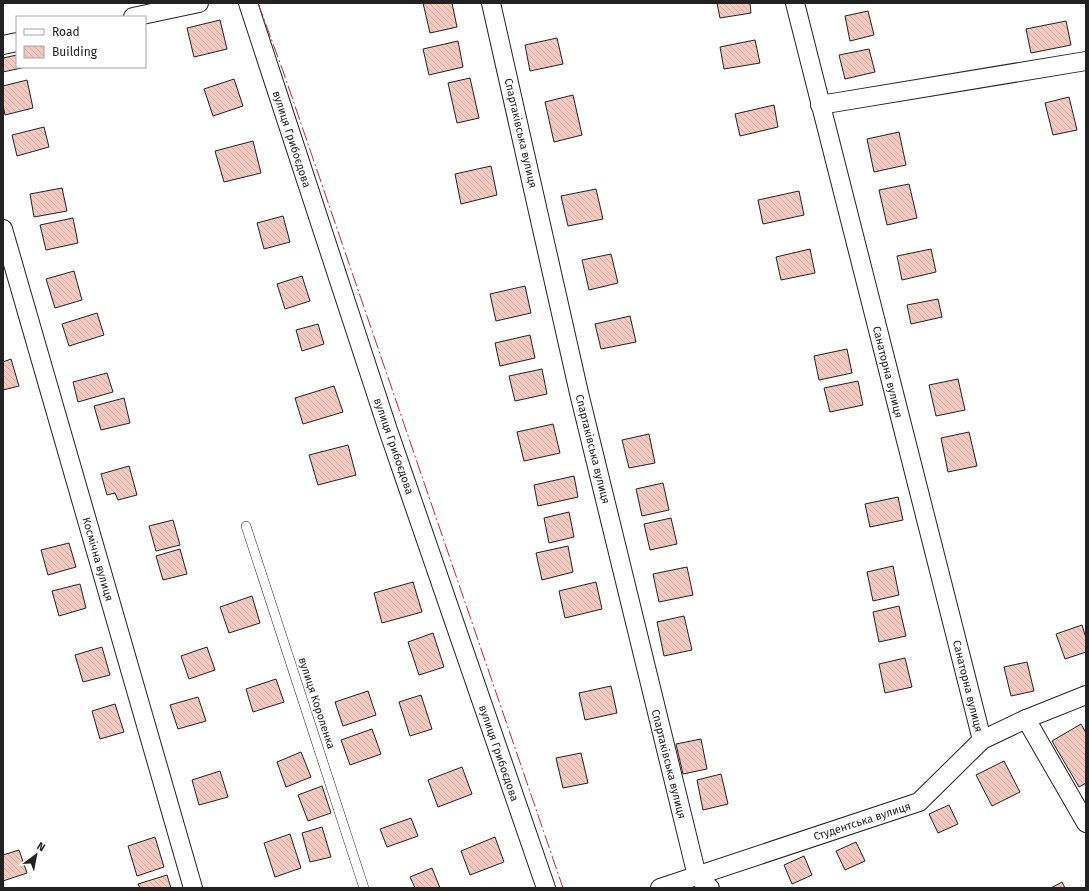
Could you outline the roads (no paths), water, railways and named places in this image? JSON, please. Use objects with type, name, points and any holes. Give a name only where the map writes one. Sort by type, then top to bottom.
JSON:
[{"type":"street","points":[[138,16],[199,3]]},
{"type":"street","name":"вулиця Грибоєдова","points":[[248,3],[386,423],[546,888]]},
{"type":"street","name":"Спартаківська вулиця","points":[[491,3],[579,393],[697,876]]},
{"type":"street","name":"Санаторна вулиця","points":[[795,3],[982,740]]},
{"type":"street","points":[[3,45],[16,42]]},
{"type":"street","points":[[820,104],[1086,61]]},
{"type":"street","name":"Космічна вулиця","points":[[3,229],[193,888]]},
{"type":"street","name":"Студентська вулиця","points":[[660,888],[919,802],[982,740],[1026,719],[1086,695]]},
{"type":"street","points":[[1026,719],[1086,823]]},
{"type":"street","points":[[697,876],[710,888]]},
{"type":"lane","name":"вулиця Короленка","points":[[246,526],[364,888]]}]
